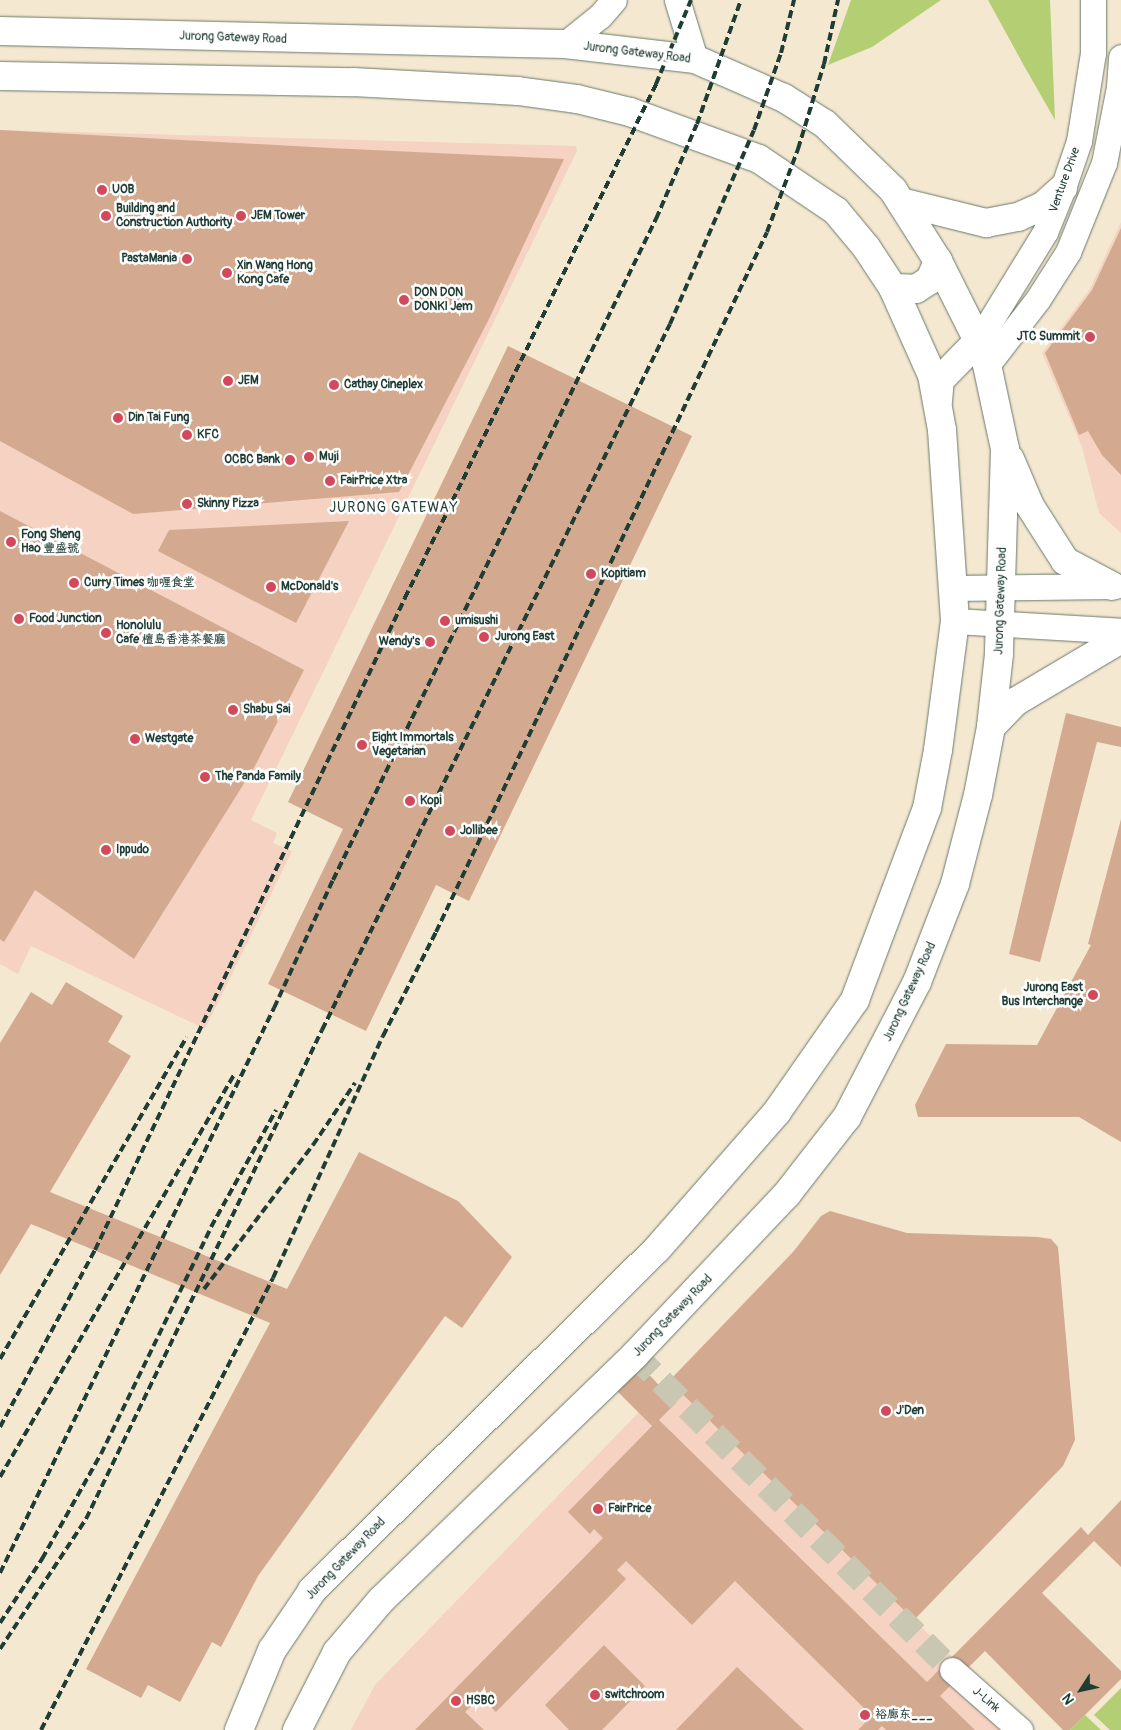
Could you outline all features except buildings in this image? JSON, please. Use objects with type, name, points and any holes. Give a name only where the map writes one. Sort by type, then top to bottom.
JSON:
[{"type":"main road","name":"Jurong Gateway Road","points":[[5,29],[565,44],[695,59],[784,98],[825,124],[901,202],[938,261],[982,353],[1005,449],[1002,625],[991,727],[955,884],[917,982],[847,1117],[788,1194],[635,1355],[382,1599],[337,1652],[297,1730]]},
{"type":"main road","name":"Jurong Gateway Road","points":[[0,76],[353,82],[518,91],[577,99],[630,112],[759,159],[836,211],[866,247],[893,288],[932,375],[938,403],[955,621],[927,808],[855,1000],[777,1112],[657,1249],[312,1591],[272,1650],[239,1730]]},
{"type":"main road","points":[[901,202],[986,223],[1018,217],[1043,206],[1063,188]]},
{"type":"main road","points":[[893,288],[916,290],[930,280],[938,261]]},
{"type":"main road","points":[[938,403],[940,380],[982,353]]},
{"type":"main road","points":[[1005,449],[1030,506],[1065,561],[1117,586]]},
{"type":"main road","points":[[991,727],[1015,702],[1121,638]]},
{"type":"street","points":[[565,44],[600,16],[614,0]]},
{"type":"street","points":[[676,0],[695,59]]},
{"type":"street","name":"Venture Drive","points":[[982,353],[1046,232],[1063,188],[1082,122],[1093,53],[1093,0]]},
{"type":"street","points":[[982,353],[1038,299],[1068,252],[1104,163],[1119,87],[1121,57]]},
{"type":"street","points":[[953,588],[1117,586]]},
{"type":"street","points":[[955,621],[1121,631]]},
{"type":"street","name":"J-Link","points":[[952,1670],[1020,1730]]},
{"type":"shaded area","points":[[0,130],[576,146],[577,151],[251,820],[277,833],[273,843],[292,851],[205,1029],[31,946],[18,974],[0,964]]},
{"type":"shaded area","name":"JTC Summit","points":[[1121,222],[1121,533],[1099,513],[1082,447],[1042,353],[1090,289]]},
{"type":"shaded area","points":[[669,1381],[1027,1730],[351,1730],[375,1685]]},
{"type":"green space","points":[[851,0],[941,0],[872,47],[828,65]]},
{"type":"green space","points":[[988,0],[1050,0],[1055,120],[1023,64]]},
{"type":"green space","points":[[1121,1688],[1121,1730],[1110,1730],[1094,1715]]},
{"type":"green space","points":[[1085,1715],[1101,1730],[1070,1730]]},
{"type":"tunnel","points":[[635,1355],[952,1670]]},
{"type":"railway","points":[[0,1427],[95,1250],[405,598],[656,84],[691,0]]},
{"type":"railway","points":[[0,1573],[274,1008],[333,880],[656,219],[697,124],[741,0]]},
{"type":"railway","points":[[0,1649],[86,1519],[322,1030],[670,324],[754,130],[781,53],[794,0]]},
{"type":"railway","points":[[41,1730],[273,1278],[383,1036],[436,932],[767,232],[798,149],[824,64],[838,0]]},
{"type":"railway","points":[[0,1359],[187,1037]]},
{"type":"railway","points":[[0,1477],[234,1075]]},
{"type":"railway","points":[[204,1289],[313,1145],[355,1083]]},
{"type":"railway","points":[[0,1623],[42,1559],[101,1454],[211,1227],[276,1110]]},
{"type":"place","name":"UOB","points":[[102,190]]},
{"type":"place","name":"Building and Construction Authority","points":[[106,216]]},
{"type":"place","name":"JEM Tower","points":[[241,216]]},
{"type":"place","name":"PastaMania","points":[[187,259]]},
{"type":"place","name":"Xin Wang Hong Kong Cafe","points":[[227,273]]},
{"type":"place","name":"DON DON DONKI Jem","points":[[404,300]]},
{"type":"place","name":"JTC Summit","points":[[1090,337]]},
{"type":"place","name":"JEM","points":[[228,381]]},
{"type":"place","name":"Cathay Cineplex","points":[[334,385]]},
{"type":"place","name":"Din Tai Fung","points":[[118,418]]},
{"type":"place","name":"KFC","points":[[187,435]]},
{"type":"place","name":"Muji","points":[[309,457]]},
{"type":"place","name":"OCBC Bank","points":[[290,460]]},
{"type":"place","name":"FairPrice Xtra","points":[[330,481]]},
{"type":"place","name":"Skinny Pizza","points":[[187,504]]},
{"type":"place","name":"Fong Sheng Hao 豐盛號","points":[[11,542]]},
{"type":"place","name":"Kopitiam","points":[[591,574]]},
{"type":"place","name":"Curry Times 咖喱食堂","points":[[74,583]]},
{"type":"place","name":"McDonald's","points":[[271,587]]},
{"type":"place","name":"Food Junction","points":[[19,619]]},
{"type":"place","name":"umisushi","points":[[445,621]]},
{"type":"place","name":"Honolulu Cafe 檀島香港茶餐廳","points":[[106,633]]},
{"type":"place","name":"Jurong East","points":[[484,637]]},
{"type":"place","name":"Wendy's","points":[[430,642]]},
{"type":"place","name":"Shabu Sai","points":[[233,710]]},
{"type":"place","name":"Westgate","points":[[135,739]]},
{"type":"place","name":"Eight Immortals Vegetarian","points":[[362,745]]},
{"type":"place","name":"The Panda Family","points":[[205,777]]},
{"type":"place","name":"Kopi","points":[[410,801]]},
{"type":"place","name":"Jollibee","points":[[450,831]]},
{"type":"place","name":"Ippudo","points":[[106,850]]},
{"type":"place","name":"Jurong East Bus Interchange","points":[[1093,995]]},
{"type":"place","name":"J'Den","points":[[886,1411]]},
{"type":"place","name":"FairPrice","points":[[598,1509]]},
{"type":"place","name":"switchroom","points":[[595,1695]]},
{"type":"place","name":"HSBC","points":[[456,1701]]},
{"type":"place","name":"裕廊东___","points":[[865,1715]]},
{"type":"district","name":"JURONG GATEWAY","points":[[394,508]]}]
